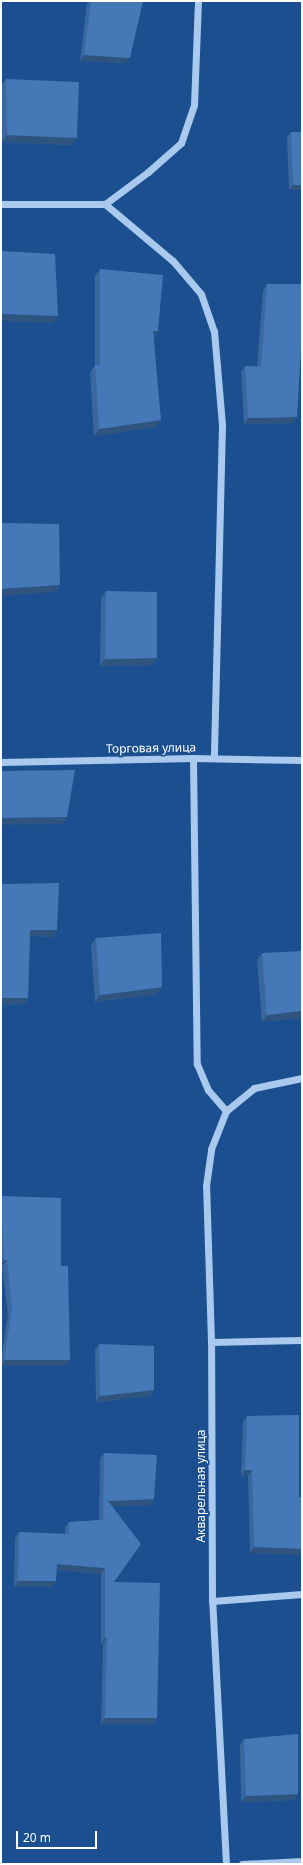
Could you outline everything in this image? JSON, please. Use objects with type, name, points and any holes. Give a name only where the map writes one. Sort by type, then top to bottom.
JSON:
[{"type":"street","points":[[1,204],[105,204],[148,172],[181,144],[194,105],[198,1]]},
{"type":"street","points":[[105,204],[173,261],[201,294],[214,331],[222,425],[214,758]]},
{"type":"street","points":[[193,758],[197,1064],[208,1090],[226,1112],[254,1088],[302,1078]]},
{"type":"street","name":"Торговая улица","points":[[1,762],[193,758],[302,760]]},
{"type":"street","name":"Акварельная улица","points":[[226,1112],[210,1149],[206,1186],[211,1342],[212,1601],[226,1864]]},
{"type":"street","points":[[211,1342],[302,1340]]},
{"type":"street","points":[[212,1601],[302,1594]]},
{"type":"street","points":[[242,1864],[302,1861]]},
{"type":"building","points":[[91,1],[143,1],[130,58],[84,55]]},
{"type":"building","points":[[6,79],[79,82],[77,138],[7,135]]},
{"type":"building","points":[[291,132],[302,132],[302,185],[293,185]]},
{"type":"building","points":[[1,251],[55,254],[58,316],[1,314]]},
{"type":"building","points":[[100,269],[163,275],[158,331],[153,331],[161,420],[99,429],[95,365],[100,365]]},
{"type":"building","points":[[267,284],[302,284],[302,349],[297,417],[248,418],[245,366],[261,367]]},
{"type":"building","points":[[1,523],[59,524],[60,585],[1,589]]},
{"type":"building","points":[[106,591],[157,592],[157,658],[105,659]]},
{"type":"building","points":[[75,770],[67,817],[1,818],[1,771]]},
{"type":"building","points":[[59,883],[57,930],[30,930],[28,998],[1,998],[2,884]]},
{"type":"building","points":[[161,933],[162,987],[100,995],[96,938]]},
{"type":"building","points":[[302,951],[302,1011],[267,1015],[262,953]]},
{"type":"building","points":[[1,1196],[61,1198],[61,1266],[68,1266],[70,1360],[4,1360],[12,1309],[7,1260],[4,1260]]},
{"type":"building","points":[[99,1344],[154,1346],[154,1390],[100,1396]]},
{"type":"building","points":[[299,1415],[299,1497],[302,1497],[302,1549],[254,1547],[252,1470],[245,1470],[247,1416]]},
{"type":"building","points":[[104,1453],[157,1455],[154,1499],[108,1501],[141,1544],[114,1582],[160,1583],[157,1718],[105,1718],[107,1638],[105,1638],[105,1568],[57,1564],[56,1581],[18,1581],[19,1532],[69,1534],[69,1522],[103,1520]]},
{"type":"building","points":[[298,1734],[298,1794],[246,1796],[244,1739]]}]
